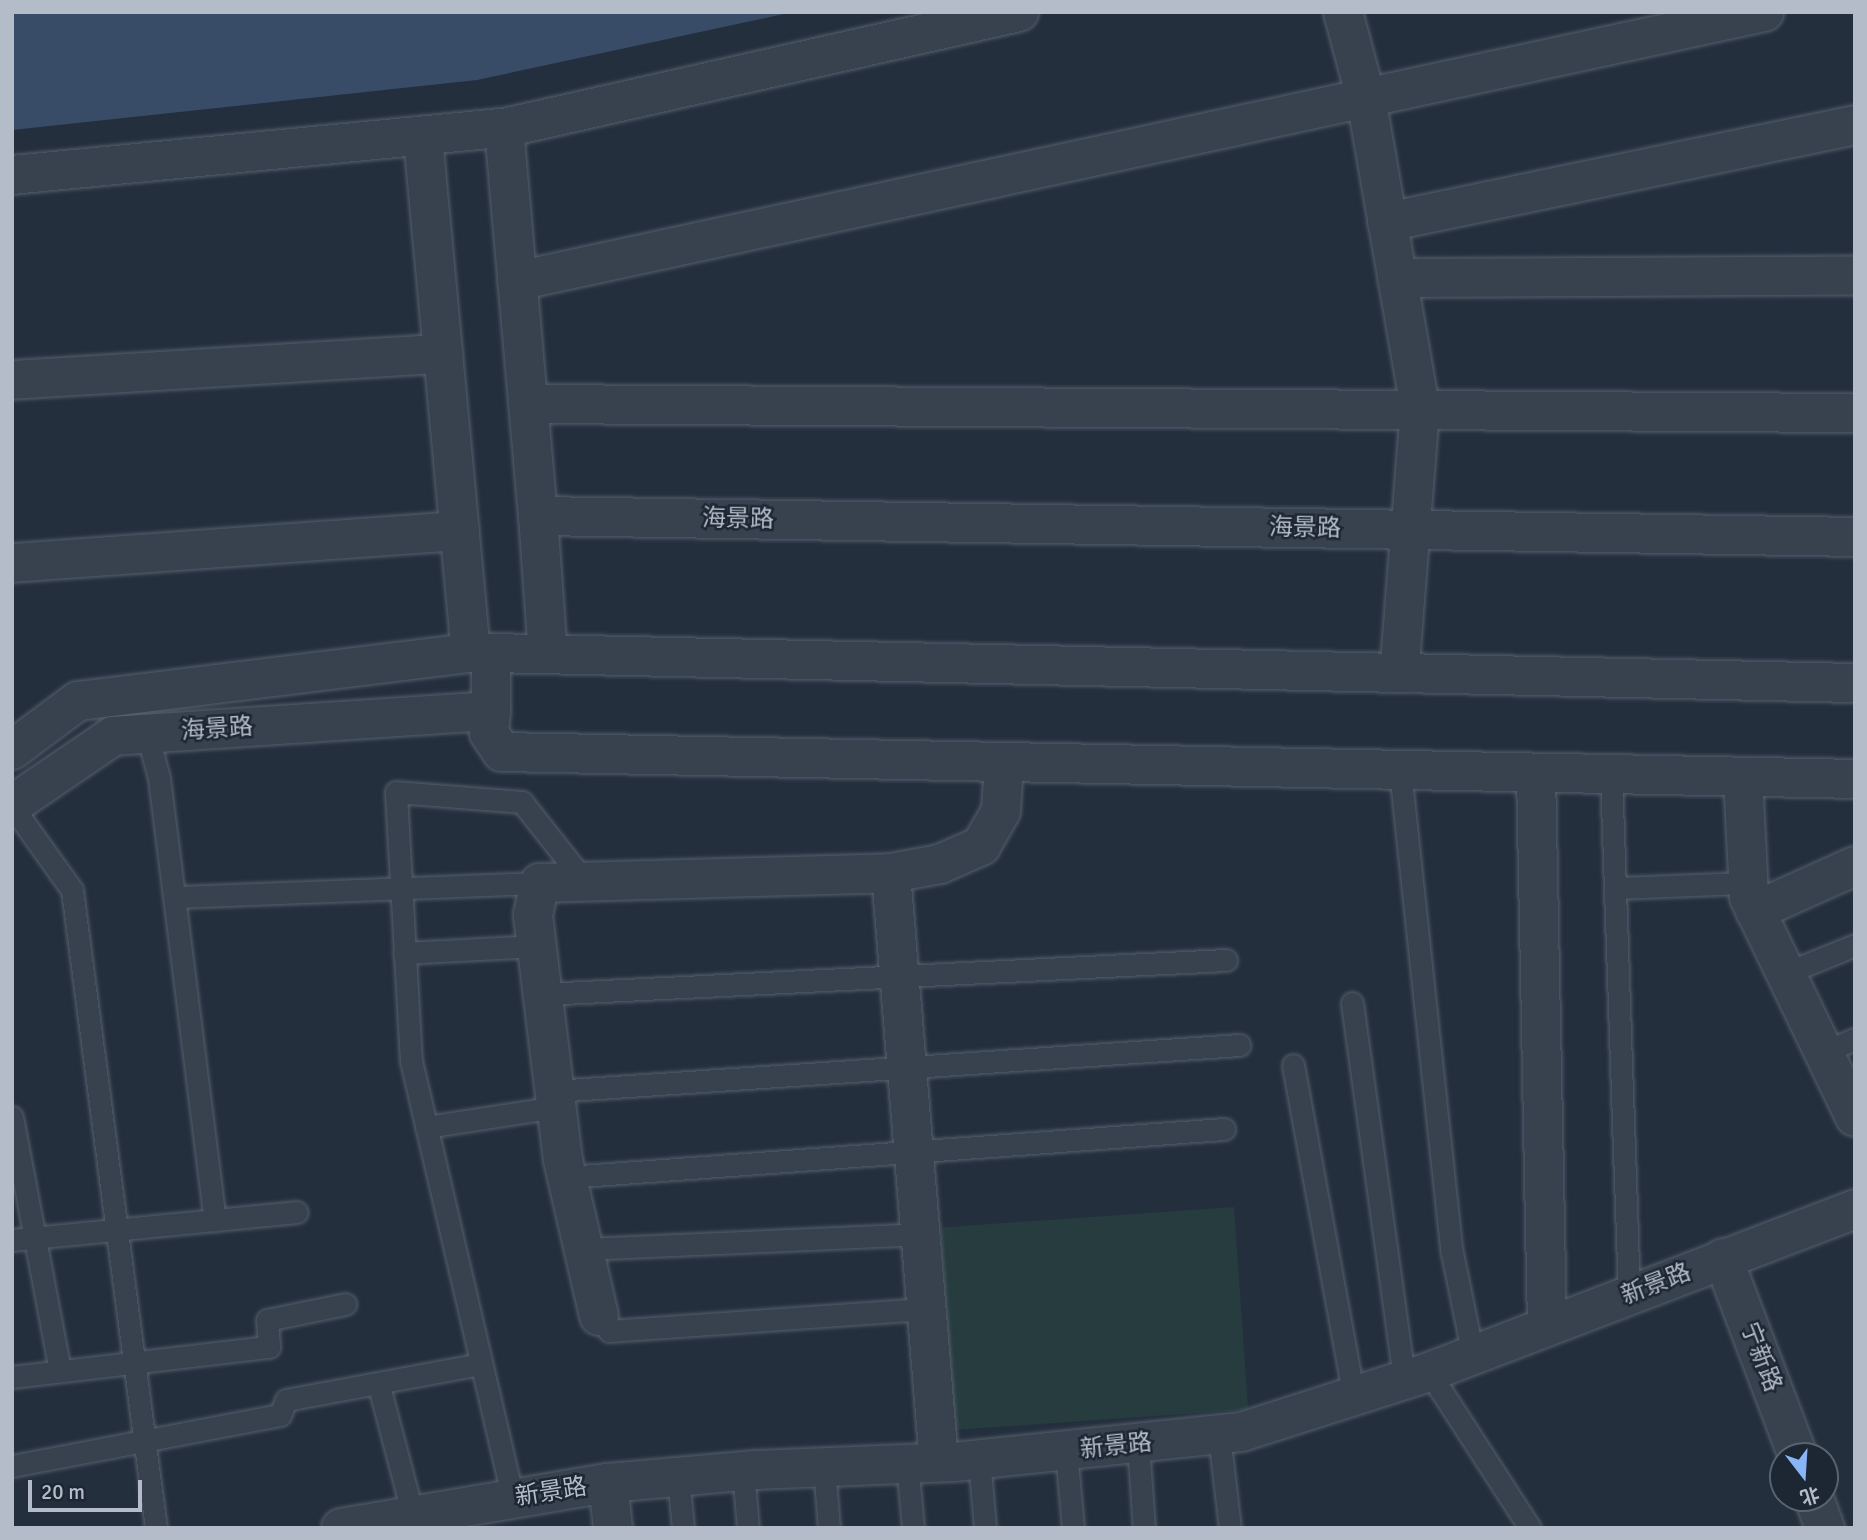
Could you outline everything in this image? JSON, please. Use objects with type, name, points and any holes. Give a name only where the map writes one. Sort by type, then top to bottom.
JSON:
[{"type":"street","points":[[12,175],[423,138],[504,128],[1019,12]]},
{"type":"street","points":[[1343,12],[1366,98],[1420,409],[1399,673]]},
{"type":"street","points":[[517,281],[1764,12]]},
{"type":"street","points":[[1387,222],[1855,125]]},
{"type":"street","points":[[504,128],[548,654]]},
{"type":"street","points":[[423,138],[460,531],[492,711],[489,733],[502,752],[1855,779]]},
{"type":"street","points":[[1397,278],[1855,276]]},
{"type":"street","points":[[12,380],[443,354]]},
{"type":"street","points":[[528,404],[1855,413]]},
{"type":"street","name":"海景路","points":[[538,516],[1855,537]]},
{"type":"street","points":[[12,563],[460,531]]},
{"type":"street","points":[[12,750],[78,701],[481,653],[1855,683]]},
{"type":"street","name":"海景路","points":[[12,806],[113,736],[492,711]]},
{"type":"street","points":[[598,1316],[567,1177],[555,1099],[533,915],[540,883],[891,873],[940,864],[981,846],[1001,811],[1004,763]]},
{"type":"street","points":[[1536,773],[1547,1326]]},
{"type":"street","points":[[1743,777],[1751,897],[1786,974],[1839,1045],[1855,1117]]},
{"type":"street","points":[[1751,897],[1855,866]]},
{"type":"street","points":[[891,873],[927,1309],[923,1462]]},
{"type":"street","name":"新景路","points":[[341,1528],[402,1521],[608,1483],[743,1471],[979,1460],[1219,1435],[1417,1376],[1854,1210]]},
{"type":"street","name":"宁新路","points":[[1724,1258],[1793,1442]]},
{"type":"street","points":[[608,1483],[613,1528]]},
{"type":"lane","points":[[147,733],[159,778],[215,1220]]},
{"type":"lane","points":[[1400,770],[1452,1253],[1473,1355]]},
{"type":"lane","points":[[1611,774],[1629,1294]]},
{"type":"lane","points":[[513,1499],[411,1062],[396,792],[522,802],[585,881]]},
{"type":"lane","points":[[12,806],[72,890],[156,1528]]},
{"type":"lane","points":[[175,897],[540,883]]},
{"type":"lane","points":[[1615,888],[1751,897]]},
{"type":"lane","points":[[1786,974],[1855,945]]},
{"type":"lane","points":[[404,953],[536,946]]},
{"type":"lane","points":[[542,994],[1226,960]]},
{"type":"lane","points":[[1352,1003],[1417,1376],[1530,1528]]},
{"type":"lane","points":[[426,1127],[555,1099],[907,1067],[1239,1045]]},
{"type":"lane","points":[[1293,1065],[1354,1396]]},
{"type":"lane","points":[[12,1117],[60,1371]]},
{"type":"lane","points":[[567,1177],[1224,1129]]},
{"type":"lane","points":[[12,1240],[297,1212]]},
{"type":"lane","points":[[583,1249],[920,1234]]},
{"type":"lane","points":[[12,1377],[269,1347],[267,1320],[345,1304]]},
{"type":"lane","points":[[598,1316],[609,1331],[927,1309]]},
{"type":"lane","points":[[12,1466],[280,1415],[286,1399],[379,1386],[481,1364]]},
{"type":"lane","points":[[379,1386],[402,1521]]},
{"type":"lane","points":[[1219,1435],[1230,1528]]},
{"type":"lane","points":[[1138,1443],[1144,1528]]},
{"type":"lane","points":[[1066,1451],[1073,1528]]},
{"type":"lane","points":[[979,1460],[985,1528]]},
{"type":"lane","points":[[912,1528],[923,1462]]},
{"type":"lane","points":[[824,1467],[829,1528]]},
{"type":"lane","points":[[743,1471],[748,1528]]},
{"type":"lane","points":[[678,1477],[683,1528]]},
{"type":"green space","points":[[1234,1207],[1248,1410],[955,1430],[941,1228]]},
{"type":"water","points":[[12,12],[793,12],[477,80],[12,130]]}]
